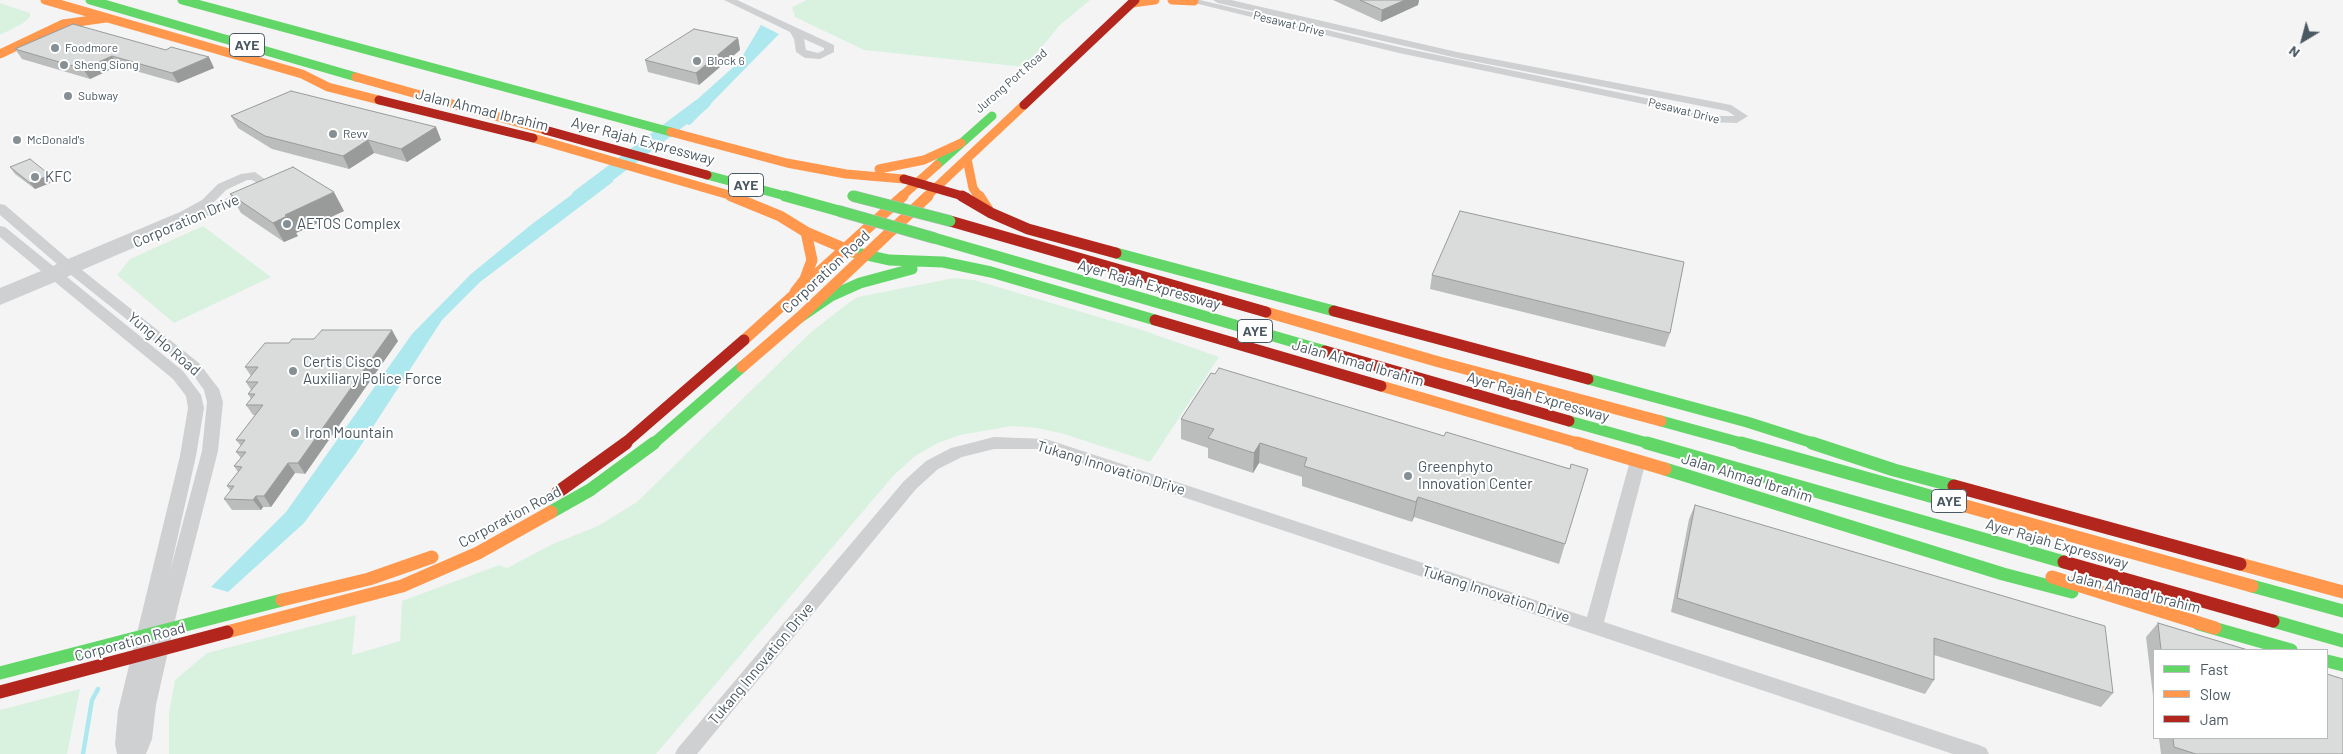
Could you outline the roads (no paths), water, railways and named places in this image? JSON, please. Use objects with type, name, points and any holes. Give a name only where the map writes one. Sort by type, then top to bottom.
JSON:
[{"type":"main road","name":"Ayer Rajah Expressway","points":[[90,0],[429,98],[934,238],[1577,424],[2343,641]]},
{"type":"main road","name":"Jalan Ahmad Ibrahim","points":[[182,0],[787,163],[846,174],[882,176],[936,187],[966,197],[991,213],[1028,229],[1747,422],[1894,470],[2343,592]]},
{"type":"main road","points":[[1124,2],[1155,0]]},
{"type":"main road","points":[[1172,0],[1191,1]]},
{"type":"main road","points":[[0,47],[56,18],[61,9],[51,2]]},
{"type":"main road","name":"Jalan Ahmad Ibrahim","points":[[51,2],[302,74],[328,87],[544,141],[741,200],[780,216],[806,232],[844,250],[889,260],[943,262],[1010,277],[1638,461],[1815,514],[2003,574],[2215,628],[2288,649]]},
{"type":"main road","name":"Jurong Port Road","points":[[1041,72],[1124,2]]},
{"type":"main road","name":"Jurong Port Road","points":[[936,187],[967,159],[1124,2]]},
{"type":"main road","name":"AYE","points":[[171,8],[215,21]]},
{"type":"main road","points":[[0,54],[63,24],[106,18]]},
{"type":"main road","points":[[302,74],[412,99],[429,98]]},
{"type":"main road","name":"Jurong Port Road","points":[[919,183],[998,111]]},
{"type":"main road","points":[[846,174],[910,164],[961,143]]},
{"type":"main road","points":[[967,159],[973,188],[991,213]]},
{"type":"main road","name":"Corporation Road","points":[[550,497],[576,482],[618,451],[772,316],[795,292],[919,183]]},
{"type":"main road","name":"Corporation Road","points":[[0,692],[397,587],[493,545],[590,490],[642,454],[799,318],[936,187]]},
{"type":"main road","name":"Ayer Rajah Expressway","points":[[847,195],[950,221],[1430,359],[2343,611]]},
{"type":"main road","points":[[795,292],[805,279],[812,260],[806,232]]},
{"type":"main road","points":[[799,318],[831,296],[869,280],[943,262]]},
{"type":"main road","points":[[1555,392],[1576,390],[1606,396],[1894,470]]},
{"type":"main road","points":[[1577,424],[1747,483],[2215,628]]},
{"type":"main road","name":"Corporation Road","points":[[0,673],[165,629],[369,579],[440,554]]},
{"type":"main road","points":[[2328,661],[2343,666]]},
{"type":"street","points":[[729,0],[794,30]]},
{"type":"street","name":"Pesawat Drive","points":[[1191,1],[1399,50],[1660,104],[1709,119],[1728,122],[1737,120],[1742,116],[1731,108],[1457,55],[1218,0]]},
{"type":"street","name":"Corporation Drive","points":[[5,294],[70,268],[185,215],[206,203],[218,190],[238,181],[255,176],[264,183],[257,190],[110,250]]},
{"type":"street","name":"Yung Ho Road","points":[[0,208],[70,268],[82,287],[178,375],[191,391],[196,408],[188,456],[147,634],[151,652]]},
{"type":"street","name":"Yung Ho Road","points":[[0,230],[55,274],[82,287],[194,366],[211,389],[215,402],[210,451],[165,629],[151,652]]},
{"type":"street","points":[[51,251],[110,250]]},
{"type":"street","points":[[5,294],[48,288],[82,287],[102,265],[110,250]]},
{"type":"street","points":[[5,294],[29,274],[35,258]]},
{"type":"street","name":"Tukang Innovation Drive","points":[[685,754],[910,485],[932,465],[957,452],[994,443],[1040,443],[1979,754]]},
{"type":"street","points":[[1594,626],[1638,461]]},
{"type":"street","points":[[127,754],[125,744],[128,711],[151,652]]},
{"type":"street","points":[[136,754],[142,739],[151,652]]},
{"type":"water","points":[[761,25],[779,34],[690,125],[673,121],[739,62]]},
{"type":"water","points":[[597,176],[614,181],[480,282],[442,320],[356,453],[304,523],[228,592],[211,587],[286,512],[412,334],[471,274],[532,224]]},
{"type":"waterway","points":[[580,196],[702,104]]},
{"type":"waterway","points":[[83,754],[92,700],[98,689]]},
{"type":"place","name":"Foodmore","points":[[55,48]]},
{"type":"place","name":"Block 6","points":[[697,61]]},
{"type":"place","name":"Sheng Siong","points":[[64,65]]},
{"type":"place","name":"Subway","points":[[68,96]]},
{"type":"place","name":"Revv","points":[[333,134]]},
{"type":"place","name":"McDonald's","points":[[17,140]]},
{"type":"place","name":"KFC","points":[[35,177]]},
{"type":"place","name":"AETOS Complex","points":[[287,224]]},
{"type":"place","name":"Certis Cisco Auxiliary Police Force","points":[[293,371]]},
{"type":"place","name":"Iron Mountain","points":[[295,433]]},
{"type":"place","name":"Greenphyto Innovation Center","points":[[1408,476]]}]
